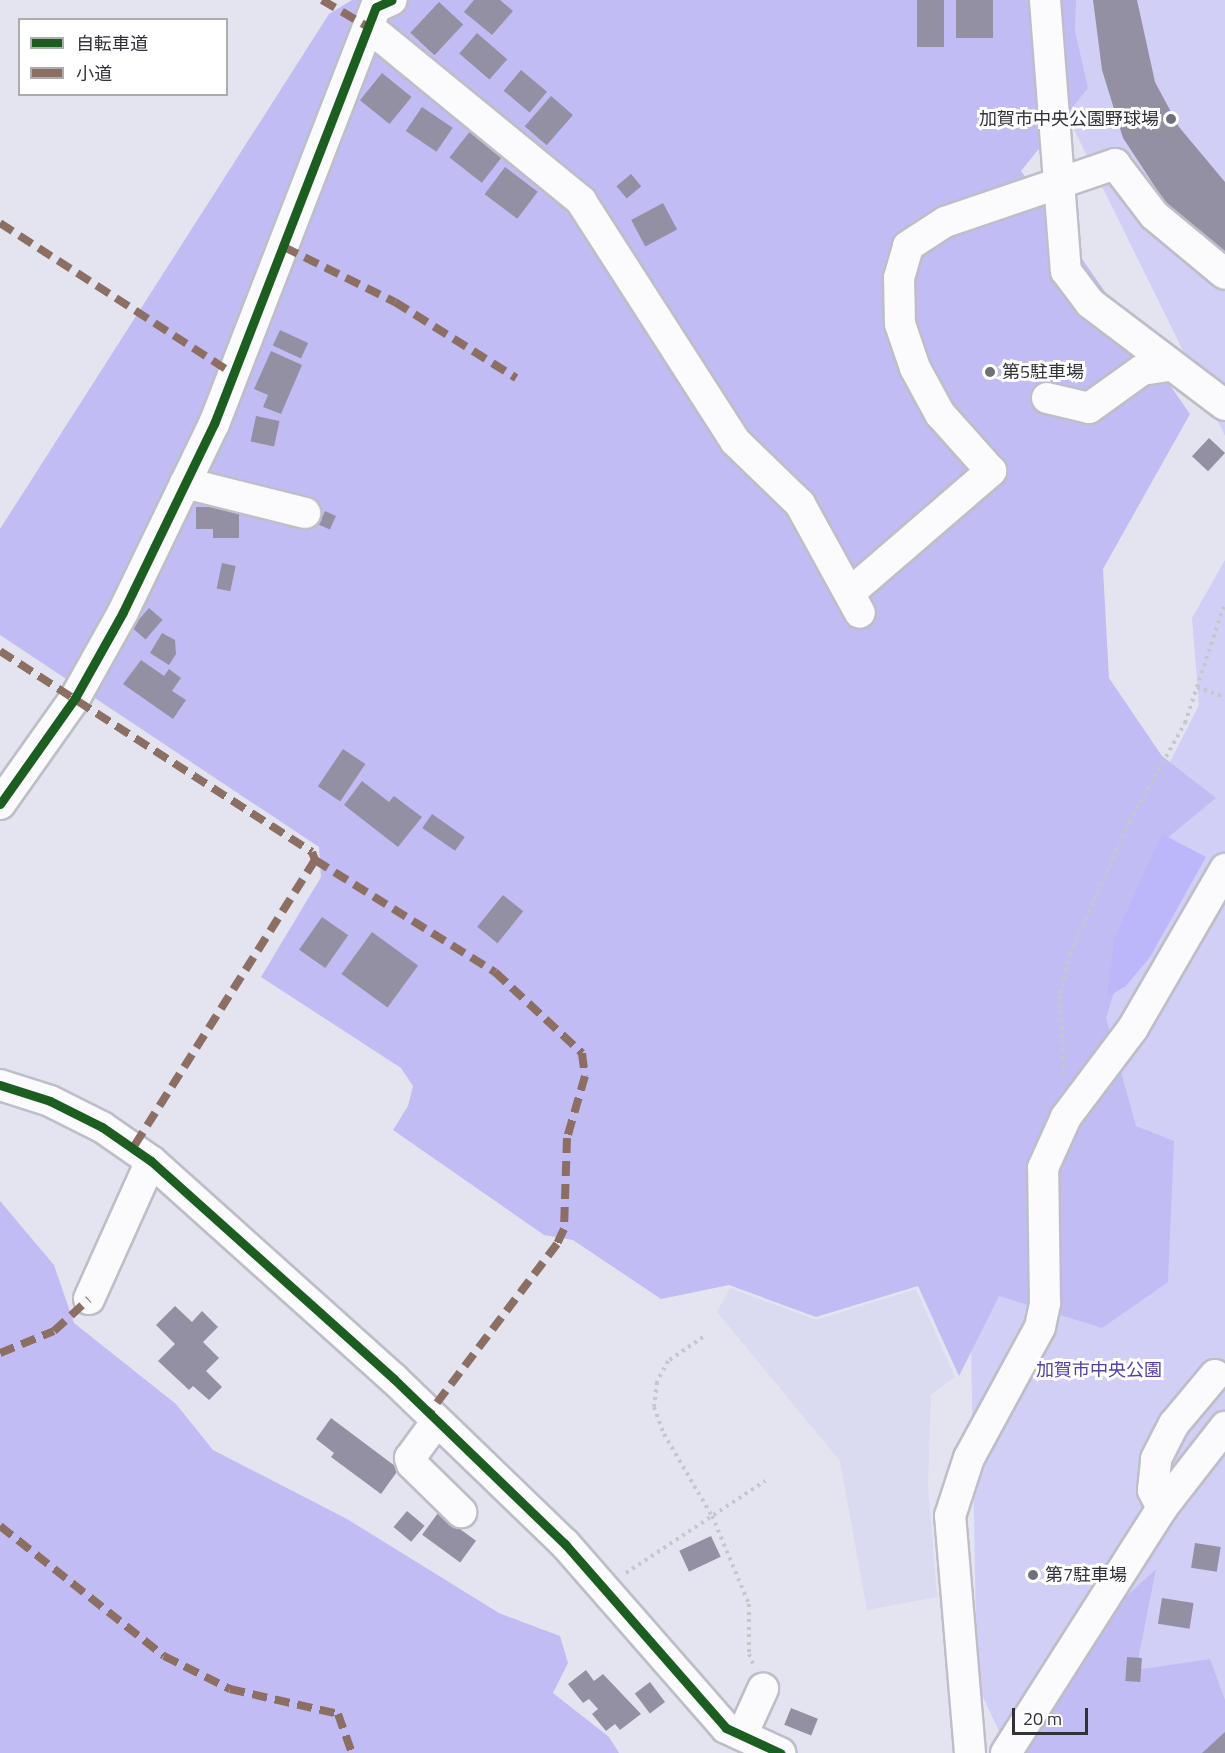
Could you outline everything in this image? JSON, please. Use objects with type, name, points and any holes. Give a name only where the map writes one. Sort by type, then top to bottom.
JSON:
[{"type":"street","points":[[0,804],[75,698],[214,424],[370,28],[376,7],[392,0]]},
{"type":"street","points":[[1045,0],[1066,271],[1090,303],[1167,366],[1225,405]]},
{"type":"street","points":[[370,28],[581,201],[735,441],[801,504],[856,602],[991,471],[940,414],[915,368],[900,324],[899,278],[909,246],[945,222],[1115,164],[1154,214],[1225,274]]},
{"type":"street","points":[[1047,398],[1089,408],[1142,370],[1167,366]]},
{"type":"street","points":[[185,483],[305,513]]},
{"type":"street","points":[[970,1753],[950,1516],[969,1458],[1040,1327],[1045,1303],[1043,1168],[1066,1117],[1133,1028],[1225,869]]},
{"type":"street","points":[[0,1085],[50,1101],[102,1126],[150,1161],[437,1421],[565,1544],[729,1739],[780,1753]]},
{"type":"street","points":[[89,1299],[150,1161]]},
{"type":"street","points":[[1162,1508],[1153,1490],[1156,1459],[1174,1424],[1215,1375]]},
{"type":"street","points":[[437,1421],[411,1458],[412,1464],[461,1512]]},
{"type":"street","points":[[1006,1753],[1162,1508],[1225,1427]]},
{"type":"street","points":[[729,1739],[763,1689]]},
{"type":"path","points":[[1066,1117],[1060,993],[1070,954],[1129,822],[1185,723],[1225,603]]},
{"type":"path","points":[[1197,687],[1225,697]]},
{"type":"path","points":[[703,1336],[668,1361],[657,1382],[654,1407],[664,1434],[712,1516],[749,1604],[749,1654],[763,1689]]},
{"type":"path","points":[[603,1588],[765,1481]]},
{"type":"shaded area","points":[[352,0],[1076,0],[1075,31],[1088,88],[1021,171],[1190,414],[1103,569],[1109,678],[1162,756],[1216,798],[1160,844],[1106,1018],[1136,1126],[1174,1141],[1168,1282],[1102,1328],[999,1296],[959,1376],[918,1286],[816,1317],[729,1285],[661,1299],[573,1240],[544,1235],[393,1130],[408,1106],[413,1086],[401,1068],[261,977],[321,877],[319,847],[0,635],[0,529],[329,14]]},
{"type":"shaded area","points":[[1162,834],[1206,857],[1150,957],[1126,986],[1107,997],[1115,937]]},
{"type":"shaded area","points":[[0,1201],[54,1265],[74,1323],[176,1404],[213,1450],[347,1519],[499,1613],[560,1636],[568,1663],[553,1693],[609,1737],[619,1753],[0,1753]]},
{"type":"shaded area","points":[[730,1288],[816,1320],[916,1289],[955,1377],[931,1395],[928,1487],[937,1597],[867,1610],[840,1461],[717,1312]]},
{"type":"shaded area","points":[[1156,1569],[1136,1670],[1210,1659],[1225,1700],[1225,1753],[1024,1753],[1118,1604]]},
{"type":"green space","points":[[1023,0],[1225,0],[1225,436],[1021,22]]},
{"type":"green space","name":"加賀市中央公園","points":[[1225,560],[1225,1753],[1009,1753],[977,1684],[971,1344],[1150,801],[1199,705],[1192,618]]},
{"type":"building","points":[[474,0],[500,0],[513,11],[492,35],[464,12]]},
{"type":"building","points":[[917,0],[944,0],[944,47],[917,47]]},
{"type":"building","points":[[956,0],[993,0],[993,38],[956,38]]},
{"type":"building","points":[[1093,0],[1137,0],[1155,82],[1179,127],[1225,182],[1225,255],[1171,211],[1123,138],[1102,70]]},
{"type":"building","points":[[439,2],[463,25],[434,55],[410,33]]},
{"type":"building","points":[[477,33],[507,59],[489,80],[459,53]]},
{"type":"building","points":[[521,70],[547,92],[530,113],[504,91]]},
{"type":"building","points":[[382,73],[412,97],[390,124],[360,100]]},
{"type":"building","points":[[551,96],[573,115],[547,145],[525,126]]},
{"type":"building","points":[[422,107],[453,128],[436,152],[406,131]]},
{"type":"building","points":[[471,130],[503,155],[482,183],[449,158]]},
{"type":"building","points":[[505,167],[538,192],[517,219],[485,194]]},
{"type":"building","points":[[631,174],[641,186],[627,198],[616,186]]},
{"type":"building","points":[[663,203],[677,229],[645,246],[631,220]]},
{"type":"building","points":[[280,330],[308,343],[301,359],[273,345]]},
{"type":"building","points":[[271,351],[302,365],[281,414],[263,407],[268,395],[254,389]]},
{"type":"building","points":[[256,416],[279,421],[274,446],[251,441]]},
{"type":"building","points":[[1209,438],[1225,453],[1208,471],[1192,456]]},
{"type":"building","points":[[196,507],[239,507],[239,538],[213,538],[213,529],[196,529]]},
{"type":"building","points":[[325,511],[336,516],[330,530],[319,525]]},
{"type":"building","points":[[222,563],[236,566],[230,591],[217,588]]},
{"type":"building","points":[[149,608],[163,620],[146,639],[132,628]]},
{"type":"building","points":[[162,633],[175,640],[176,654],[169,665],[150,653]]},
{"type":"building","points":[[141,660],[164,676],[169,669],[181,678],[172,691],[186,700],[173,719],[123,684]]},
{"type":"building","points":[[343,749],[365,764],[340,801],[318,786]]},
{"type":"building","points":[[362,781],[389,802],[394,796],[422,817],[398,847],[344,805]]},
{"type":"building","points":[[432,814],[465,837],[455,851],[422,828]]},
{"type":"building","points":[[503,895],[523,911],[497,943],[477,927]]},
{"type":"building","points":[[322,917],[348,935],[325,968],[299,950]]},
{"type":"building","points":[[372,932],[418,966],[388,1008],[341,974]]},
{"type":"building","points":[[175,1306],[192,1322],[202,1311],[218,1327],[203,1342],[219,1358],[206,1371],[222,1387],[209,1400],[193,1386],[189,1390],[158,1361],[175,1344],[156,1325]]},
{"type":"building","points":[[331,1418],[399,1469],[381,1494],[331,1457],[334,1453],[316,1439]]},
{"type":"building","points":[[407,1511],[425,1526],[411,1542],[394,1527]]},
{"type":"building","points":[[438,1513],[476,1541],[460,1562],[422,1535]]},
{"type":"building","points":[[711,1536],[721,1557],[689,1572],[679,1551]]},
{"type":"building","points":[[1195,1543],[1221,1547],[1217,1572],[1191,1568]]},
{"type":"building","points":[[1162,1598],[1194,1603],[1190,1629],[1158,1624]]},
{"type":"building","points":[[1127,1657],[1142,1658],[1140,1682],[1125,1681]]},
{"type":"building","points":[[586,1670],[594,1681],[603,1674],[641,1714],[620,1730],[615,1724],[606,1731],[592,1714],[598,1709],[589,1699],[583,1703],[568,1684]]},
{"type":"building","points":[[650,1682],[665,1702],[650,1713],[635,1693]]},
{"type":"building","points":[[791,1708],[818,1719],[811,1736],[784,1725]]},
{"type":"building","points":[[1225,1732],[1225,1753],[1202,1753]]},
{"type":"marked path","points":[[322,0],[370,28]]},
{"type":"marked path","points":[[0,223],[233,374]]},
{"type":"marked path","points":[[284,247],[395,302],[516,378]]},
{"type":"marked path","points":[[0,651],[312,852],[315,860],[133,1148]]},
{"type":"marked path","points":[[315,860],[495,972],[582,1053],[585,1076],[567,1138],[564,1229],[557,1244],[429,1413]]},
{"type":"marked path","points":[[0,1353],[54,1331],[89,1299]]},
{"type":"marked path","points":[[0,1526],[164,1656],[230,1689],[338,1714],[352,1753]]},
{"type":"cycle path","points":[[0,804],[75,698],[123,612],[214,424],[376,7],[392,0]]},
{"type":"cycle path","points":[[0,1085],[50,1101],[102,1127],[151,1161],[394,1379],[565,1544],[726,1728],[780,1753]]},
{"type":"place","name":"加賀市中央公園野球場","points":[[1171,119]]},
{"type":"place","name":"第5駐車場","points":[[990,372]]},
{"type":"place","name":"第7駐車場","points":[[1033,1575]]}]
